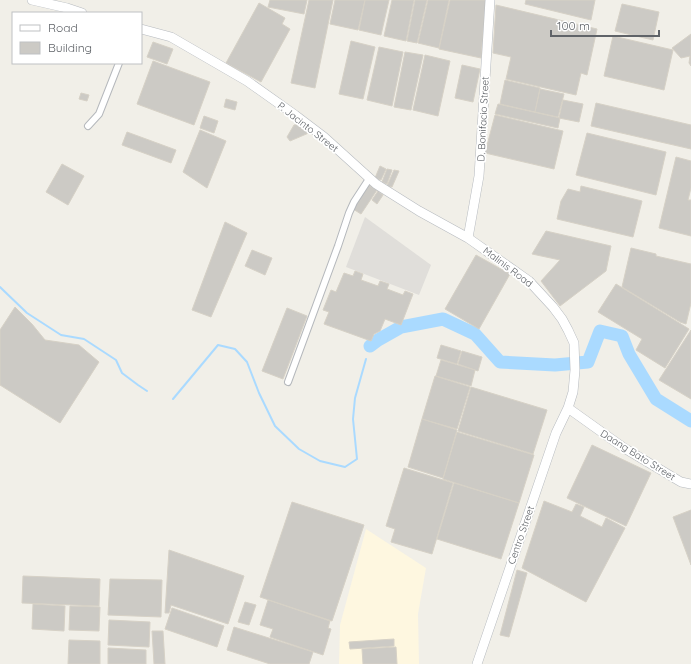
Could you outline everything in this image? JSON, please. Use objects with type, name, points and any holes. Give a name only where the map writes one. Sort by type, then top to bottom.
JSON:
[{"type":"main road","points":[[32,0],[76,12]]},
{"type":"main road","name":"D. Bonifacio Street","points":[[468,238],[479,176],[490,0]]},
{"type":"main road","name":"P. Jacinto Street","points":[[142,29],[170,37],[247,81],[324,137],[376,184],[419,211],[468,238]]},
{"type":"main road","name":"Malinis Road","points":[[468,238],[529,281],[562,319],[574,342],[575,366],[573,392],[568,408]]},
{"type":"main road","name":"Daang Bato Street","points":[[568,408],[624,448],[682,482],[691,484]]},
{"type":"main road","name":"Centro Street","points":[[477,664],[556,433],[568,408]]},
{"type":"street","points":[[88,126],[99,114],[119,64]]},
{"type":"street","points":[[288,382],[349,213],[354,202],[369,179]]},
{"type":"shaded area","points":[[365,217],[431,265],[419,295],[346,267]]},
{"type":"shaded area","points":[[366,529],[426,568],[418,614],[419,664],[339,664],[340,625]]},
{"type":"building","points":[[270,0],[307,0],[304,14],[268,7]]},
{"type":"building","points":[[309,0],[333,0],[315,88],[291,83]]},
{"type":"building","points":[[335,0],[365,0],[358,30],[330,24]]},
{"type":"building","points":[[365,0],[389,0],[381,35],[359,30]]},
{"type":"building","points":[[392,0],[414,0],[406,41],[384,36]]},
{"type":"building","points":[[415,0],[427,0],[417,43],[407,41]]},
{"type":"building","points":[[428,0],[449,0],[439,48],[418,43]]},
{"type":"building","points":[[450,0],[486,0],[481,58],[439,49]]},
{"type":"building","points":[[526,0],[595,0],[591,20],[525,4]]},
{"type":"building","points":[[259,3],[285,18],[282,24],[290,29],[261,82],[226,63]]},
{"type":"building","points":[[622,4],[659,12],[653,40],[615,31]]},
{"type":"building","points":[[496,5],[597,29],[587,75],[581,73],[576,95],[506,79],[511,57],[493,53]]},
{"type":"building","points":[[691,34],[691,66],[689,63],[690,56],[681,58],[672,48]]},
{"type":"building","points":[[613,36],[673,50],[664,90],[604,76]]},
{"type":"building","points":[[351,41],[375,47],[363,99],[339,94]]},
{"type":"building","points":[[153,42],[173,49],[167,64],[147,57]]},
{"type":"building","points":[[379,47],[403,52],[392,106],[367,100]]},
{"type":"building","points":[[405,52],[423,55],[411,110],[394,107]]},
{"type":"building","points":[[425,55],[450,61],[438,116],[413,110]]},
{"type":"building","points":[[153,61],[210,82],[194,125],[137,104]]},
{"type":"building","points":[[462,65],[480,69],[473,102],[455,98]]},
{"type":"building","points":[[505,80],[540,88],[535,112],[500,104]]},
{"type":"building","points":[[540,89],[564,94],[558,117],[535,112]]},
{"type":"building","points":[[81,93],[89,95],[87,101],[79,99]]},
{"type":"building","points":[[226,99],[237,102],[235,110],[224,107]]},
{"type":"building","points":[[563,100],[583,104],[579,122],[559,118]]},
{"type":"building","points":[[596,103],[691,125],[691,149],[591,126]]},
{"type":"building","points":[[498,104],[560,118],[558,128],[495,114]]},
{"type":"building","points":[[495,115],[563,131],[554,169],[485,153]]},
{"type":"building","points":[[204,116],[218,121],[214,133],[200,128]]},
{"type":"building","points":[[302,124],[311,132],[290,141],[287,137],[294,125]]},
{"type":"building","points":[[200,130],[226,141],[207,188],[183,172]]},
{"type":"building","points":[[127,132],[176,150],[171,163],[122,145]]},
{"type":"building","points":[[587,133],[666,152],[656,195],[576,175]]},
{"type":"building","points":[[676,157],[691,161],[691,188],[688,200],[691,200],[691,236],[659,228]]},
{"type":"building","points":[[62,164],[84,176],[68,205],[46,192]]},
{"type":"building","points":[[380,166],[386,169],[381,180],[375,178]]},
{"type":"building","points":[[387,169],[392,170],[387,184],[382,182]]},
{"type":"building","points":[[394,170],[399,171],[392,187],[387,186]]},
{"type":"building","points":[[369,185],[377,190],[361,214],[353,209]]},
{"type":"building","points":[[581,186],[642,201],[633,237],[557,219],[561,201],[568,189],[580,192]]},
{"type":"building","points":[[378,191],[383,195],[377,204],[372,200]]},
{"type":"building","points":[[225,222],[247,233],[211,317],[192,310]]},
{"type":"building","points":[[546,231],[611,246],[606,271],[560,306],[541,281],[560,260],[532,254]]},
{"type":"building","points":[[631,248],[656,254],[656,256],[691,264],[691,303],[686,324],[680,322],[622,287]]},
{"type":"building","points":[[252,250],[272,258],[265,275],[245,266]]},
{"type":"building","points":[[476,255],[510,274],[479,329],[445,309]]},
{"type":"building","points":[[355,271],[363,274],[361,280],[378,286],[380,281],[389,284],[387,289],[403,295],[405,291],[413,294],[401,325],[385,319],[380,331],[374,334],[371,341],[324,324],[329,312],[323,310],[331,290],[336,292],[344,273],[353,276]]},
{"type":"building","points":[[616,284],[689,329],[665,368],[636,350],[642,339],[598,312]]},
{"type":"building","points":[[15,307],[45,340],[79,345],[99,362],[60,423],[0,385],[0,330]]},
{"type":"building","points":[[287,308],[307,316],[283,379],[262,371]]},
{"type":"building","points":[[691,330],[691,399],[659,380]]},
{"type":"building","points":[[441,345],[461,351],[457,364],[437,358]]},
{"type":"building","points":[[462,351],[482,357],[478,371],[458,364]]},
{"type":"building","points":[[441,360],[475,370],[471,386],[436,376]]},
{"type":"building","points":[[435,376],[470,387],[457,429],[422,419]]},
{"type":"building","points":[[471,387],[547,410],[533,454],[458,431]]},
{"type":"building","points":[[422,419],[457,430],[443,478],[408,467]]},
{"type":"building","points":[[457,432],[534,455],[519,503],[443,479]]},
{"type":"building","points":[[592,445],[651,473],[626,526],[567,498]]},
{"type":"building","points":[[404,468],[453,483],[432,554],[391,542],[395,529],[386,526]]},
{"type":"building","points":[[454,483],[519,503],[501,559],[437,539]]},
{"type":"building","points":[[544,501],[572,512],[576,504],[584,507],[580,516],[602,527],[606,518],[625,528],[586,602],[522,568]]},
{"type":"building","points":[[292,502],[364,525],[332,621],[260,597]]},
{"type":"building","points":[[691,510],[691,565],[673,517]]},
{"type":"building","points":[[169,550],[244,576],[228,624],[171,605],[169,613],[165,613]]},
{"type":"building","points":[[517,570],[527,573],[509,637],[500,635]]},
{"type":"building","points":[[23,576],[100,579],[99,606],[22,603]]},
{"type":"building","points":[[110,579],[162,580],[161,617],[108,615]]},
{"type":"building","points":[[268,600],[330,621],[328,628],[331,629],[323,655],[270,637],[273,629],[260,625]]},
{"type":"building","points":[[245,602],[256,605],[249,625],[238,622]]},
{"type":"building","points":[[33,604],[65,606],[64,631],[32,629]]},
{"type":"building","points":[[70,606],[100,607],[99,631],[69,630]]},
{"type":"building","points":[[172,608],[224,626],[217,647],[165,629]]},
{"type":"building","points":[[109,620],[150,622],[149,647],[108,645]]},
{"type":"building","points":[[234,627],[313,652],[309,664],[270,664],[227,650]]},
{"type":"building","points":[[152,631],[163,631],[165,664],[154,664]]},
{"type":"building","points":[[394,639],[394,646],[350,649],[349,642]]},
{"type":"building","points":[[69,640],[100,641],[100,664],[68,664]]},
{"type":"building","points":[[396,647],[397,664],[363,664],[362,649]]},
{"type":"building","points":[[108,648],[146,650],[146,664],[108,664]]},
{"type":"waterway","points":[[0,287],[27,313],[61,335],[84,339],[116,360],[122,373],[147,391]]},
{"type":"waterway","points":[[370,346],[401,327],[443,319],[475,334],[500,362],[555,365],[588,362],[600,331],[622,336],[629,354],[656,399],[691,421]]},
{"type":"waterway","points":[[173,399],[218,345],[235,349],[247,362],[259,393],[275,426],[299,449],[320,461],[345,467],[357,459],[353,419],[355,398],[366,359]]}]
